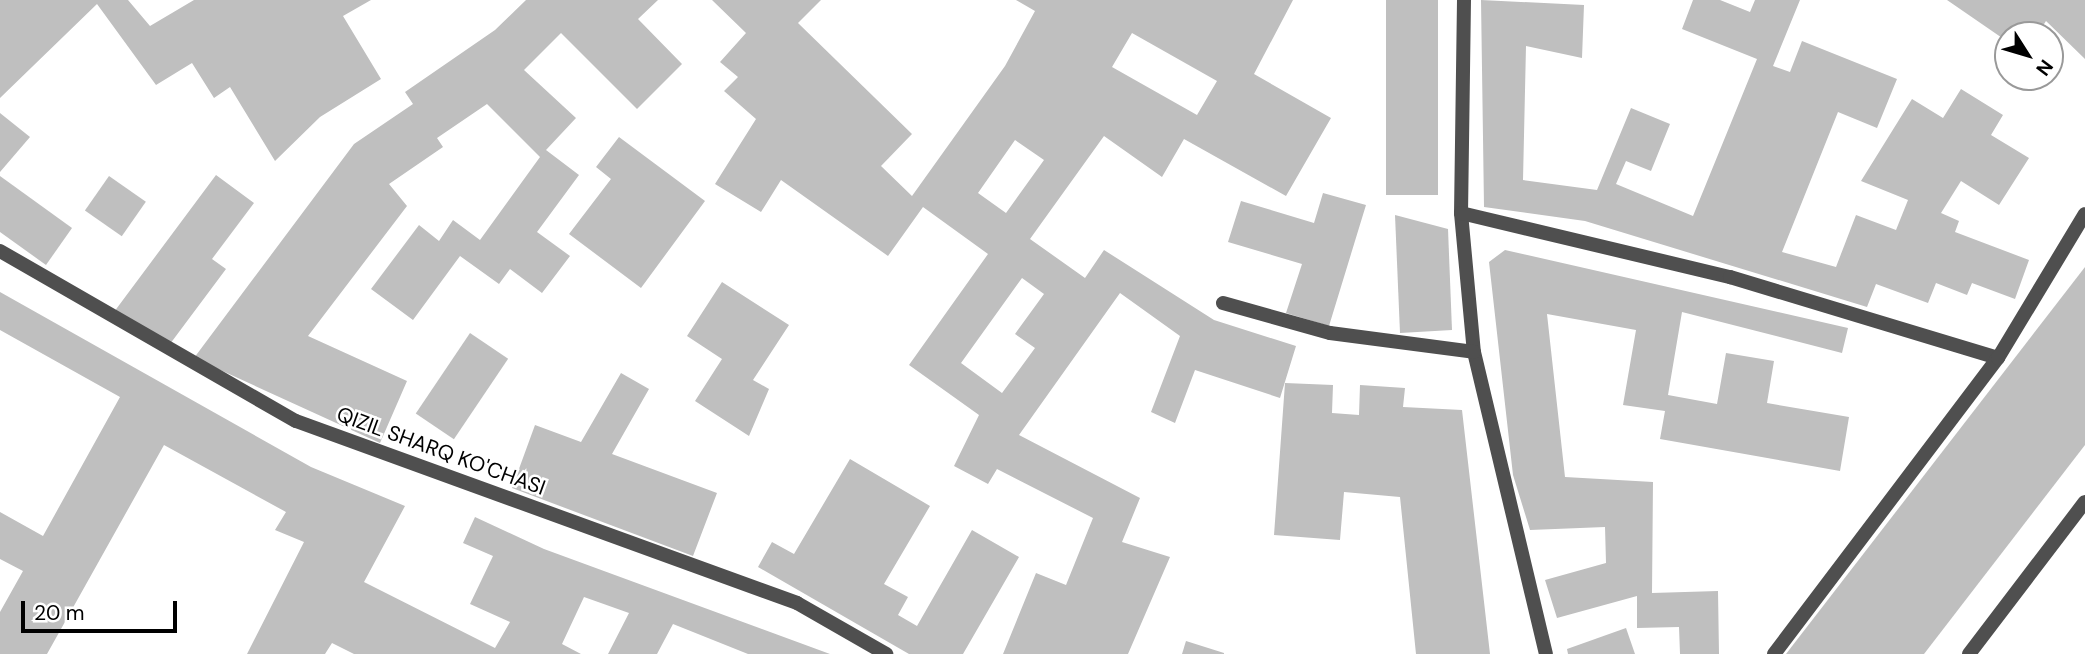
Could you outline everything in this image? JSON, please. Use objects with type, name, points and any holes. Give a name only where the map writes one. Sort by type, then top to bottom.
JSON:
[{"type":"street","points":[[1464,0],[1461,213],[1474,352],[1546,654]]},
{"type":"street","points":[[1461,213],[1730,277],[1998,358]]},
{"type":"street","points":[[1774,654],[1998,358],[2085,214]]},
{"type":"street","name":"QIZIL SHARQ KO'CHASI","points":[[0,251],[296,421],[797,603],[886,654]]},
{"type":"street","points":[[1223,303],[1329,333],[1474,352]]},
{"type":"street","points":[[1969,654],[2085,502]]},
{"type":"building","points":[[0,0],[128,0],[150,26],[194,0],[371,0],[343,16],[381,79],[320,117],[275,161],[230,87],[214,98],[192,63],[156,85],[97,4],[0,98]]},
{"type":"building","points":[[526,0],[658,0],[638,19],[682,64],[637,109],[561,33],[524,70],[576,118],[546,150],[579,175],[537,232],[570,256],[542,293],[510,269],[499,284],[460,256],[413,320],[371,289],[419,225],[439,241],[453,220],[480,240],[540,157],[487,104],[437,138],[443,147],[389,184],[407,206],[308,336],[407,381],[380,443],[194,358],[354,144],[413,104],[405,92],[495,30]]},
{"type":"building","points":[[712,0],[821,0],[798,23],[912,134],[881,166],[912,196],[1005,66],[1035,11],[1016,0],[1293,0],[1254,74],[1331,118],[1286,196],[1184,139],[1162,177],[1104,136],[1030,239],[1085,278],[1104,250],[1214,320],[1296,346],[1280,398],[1195,370],[1175,423],[1151,412],[1180,336],[1120,293],[1019,435],[1140,498],[1122,542],[1170,557],[1128,654],[1003,654],[1036,573],[1066,585],[1093,518],[997,469],[988,484],[954,466],[979,415],[909,365],[988,254],[923,207],[888,256],[781,180],[761,212],[715,184],[756,119],[724,91],[738,77],[720,62],[746,33]],"holes":[[[1132,33],[1217,81],[1197,115],[1112,67]],[[1015,140],[1044,160],[1006,213],[978,193]],[[1022,278],[1044,294],[1015,334],[1035,348],[1002,393],[961,363]]]},
{"type":"building","points":[[1386,0],[1438,0],[1438,195],[1386,195]]},
{"type":"building","points":[[1481,0],[1584,5],[1582,58],[1526,46],[1523,180],[1597,190],[1631,108],[1670,124],[1651,171],[1626,161],[1616,184],[1693,216],[1757,59],[1682,29],[1693,0],[1720,0],[1750,12],[1755,0],[1800,0],[1773,66],[1790,72],[1802,41],[1897,79],[1877,128],[1838,112],[1782,252],[1836,267],[1856,215],[1896,230],[1908,200],[1861,181],[1912,99],[1943,118],[1961,89],[2003,115],[1991,135],[2029,158],[1999,205],[1961,181],[1941,213],[1959,221],[1955,232],[2029,260],[2015,299],[1972,283],[1967,295],[1936,283],[1928,303],[1876,284],[1867,307],[1585,221],[1484,207]]},
{"type":"building","points":[[1947,0],[2085,0],[2085,59],[2064,39],[2064,21],[1994,21],[1994,32]]},
{"type":"building","points":[[0,113],[30,137],[0,172]]},
{"type":"building","points":[[619,137],[705,201],[641,288],[569,234],[611,179],[596,167]]},
{"type":"building","points":[[216,175],[254,203],[212,259],[226,269],[170,344],[114,312]]},
{"type":"building","points":[[0,176],[72,228],[46,265],[0,232]]},
{"type":"building","points":[[109,176],[146,202],[122,236],[85,210]]},
{"type":"building","points":[[1323,193],[1366,205],[1329,326],[1286,313],[1302,264],[1228,242],[1241,201],[1314,223]]},
{"type":"building","points":[[1395,215],[1448,229],[1452,330],[1400,333]]},
{"type":"building","points":[[1505,250],[1848,328],[1842,353],[1682,312],[1668,395],[1717,404],[1726,353],[1774,361],[1767,403],[1849,417],[1840,471],[1660,439],[1665,411],[1623,405],[1636,330],[1547,314],[1565,477],[1653,482],[1652,593],[1718,591],[1719,654],[1680,654],[1679,627],[1637,628],[1637,596],[1557,618],[1545,580],[1606,563],[1605,527],[1530,530],[1513,475],[1489,262]]},
{"type":"building","points":[[2085,267],[2085,445],[1924,654],[1786,654]]},
{"type":"building","points":[[722,282],[789,325],[753,380],[769,389],[749,436],[695,401],[722,359],[687,336]]},
{"type":"building","points":[[0,292],[311,467],[405,506],[364,582],[495,648],[510,622],[470,604],[493,556],[463,543],[475,517],[544,549],[830,654],[748,654],[673,624],[657,654],[608,654],[629,613],[584,597],[562,644],[581,654],[354,654],[332,643],[325,654],[247,654],[304,542],[275,530],[286,512],[164,445],[47,654],[0,654],[0,612],[23,571],[0,559],[0,512],[43,536],[120,397],[0,330]]},
{"type":"building","points":[[470,333],[508,359],[454,439],[416,413]]},
{"type":"building","points":[[621,373],[649,389],[612,454],[717,493],[693,556],[512,488],[535,425],[581,442]]},
{"type":"building","points":[[1285,383],[1333,385],[1332,413],[1359,415],[1360,385],[1405,388],[1403,407],[1462,410],[1490,654],[1416,654],[1400,497],[1344,492],[1340,540],[1274,535]]},
{"type":"building","points":[[850,459],[930,506],[884,584],[908,597],[898,615],[917,626],[972,530],[1019,557],[963,654],[909,654],[758,567],[772,542],[794,554]]},
{"type":"building","points":[[1626,628],[1635,654],[1568,654],[1567,649]]},
{"type":"building","points":[[1186,641],[1224,653],[1224,654],[1182,654]]}]
